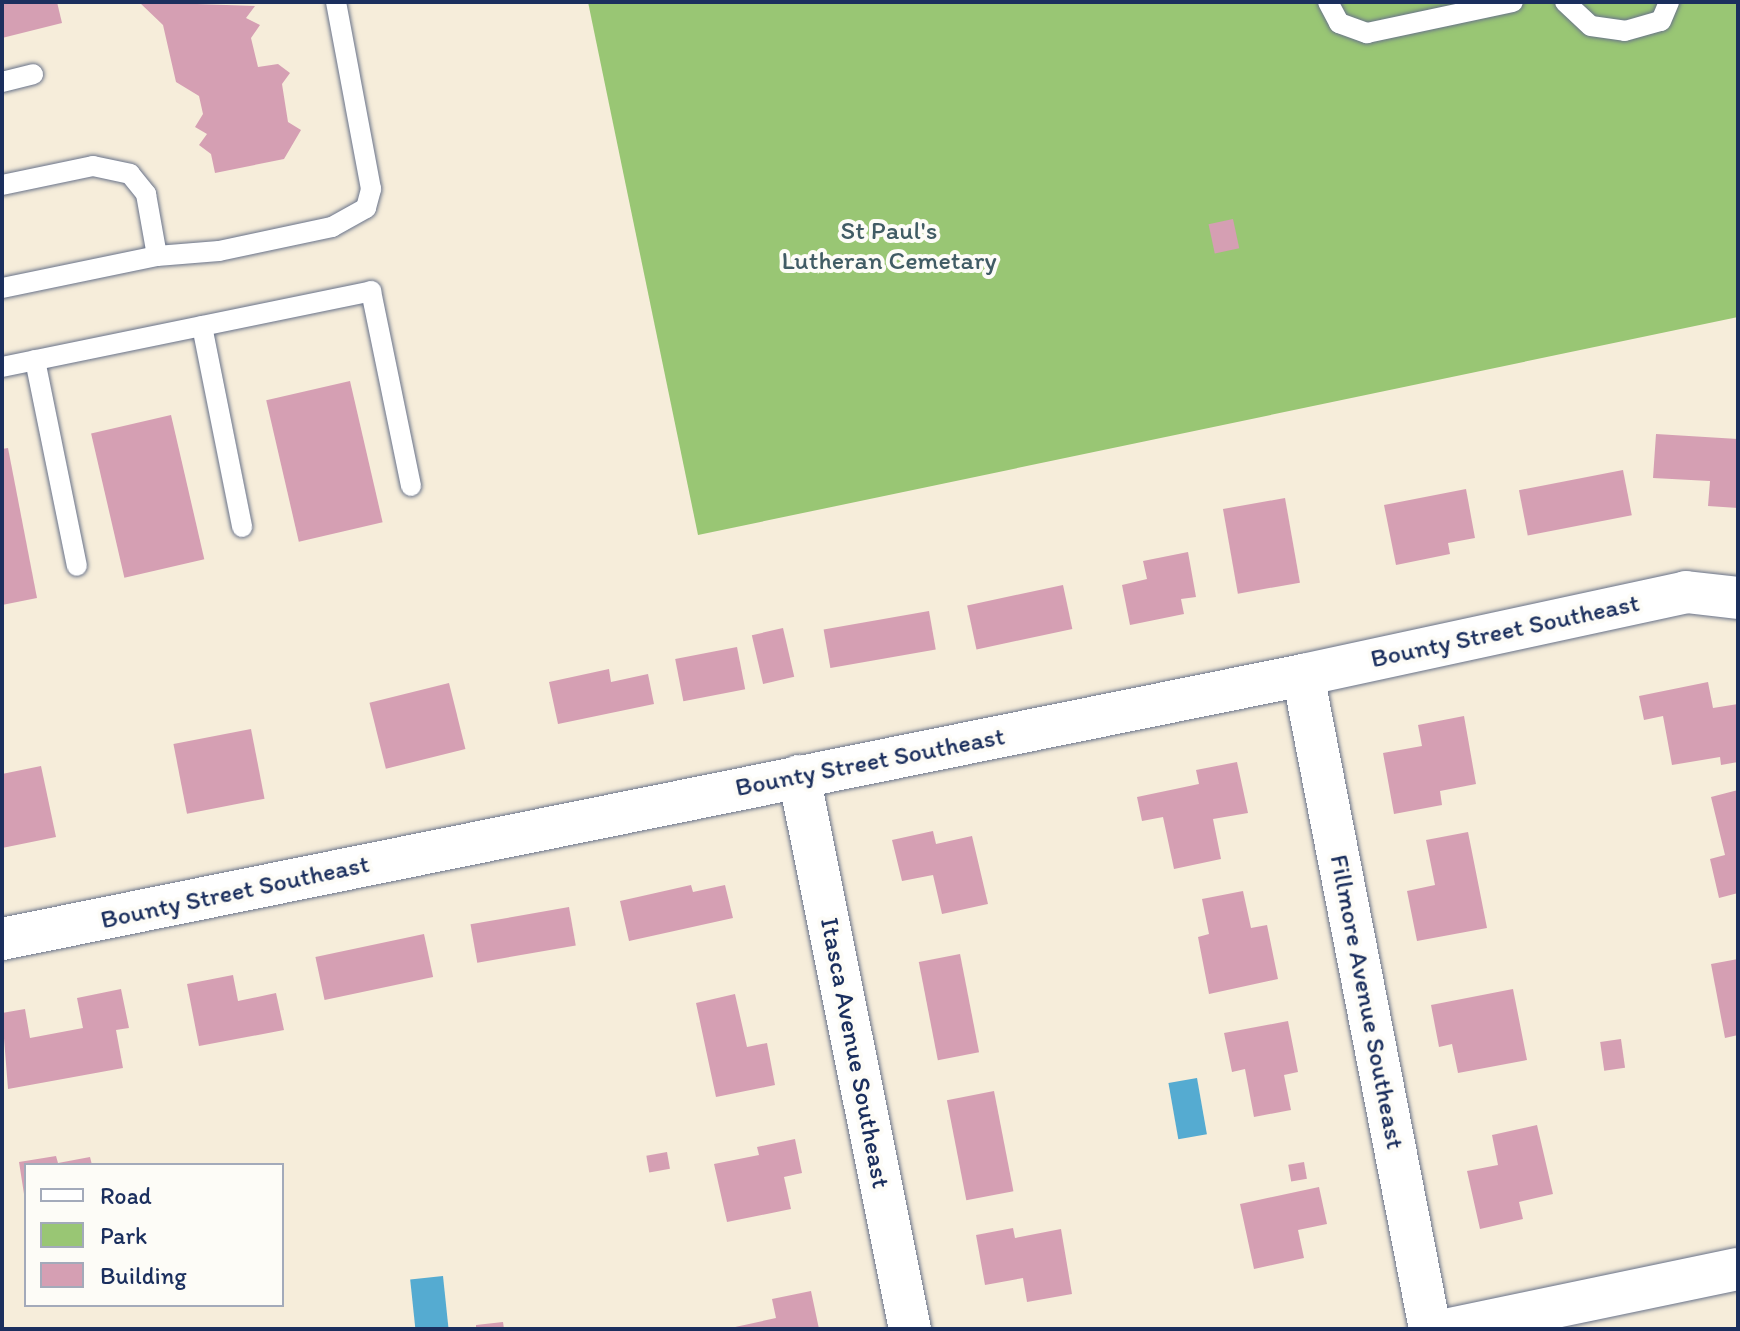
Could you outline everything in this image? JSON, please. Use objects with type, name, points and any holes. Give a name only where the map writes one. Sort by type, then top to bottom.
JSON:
[{"type":"street","name":"Bounty Street Southeast","points":[[2,939],[1303,675],[1686,592],[1738,598]]},
{"type":"street","name":"Fillmore Avenue Southeast","points":[[1303,675],[1430,1329]]},
{"type":"street","name":"Itasca Avenue Southeast","points":[[799,776],[910,1329]]},
{"type":"street","points":[[1450,1329],[1738,1269]]},
{"type":"lane","points":[[2,288],[157,256],[219,251],[332,227],[366,208],[371,189],[336,2]]},
{"type":"lane","points":[[1328,2],[1339,23],[1367,33],[1513,2]]},
{"type":"lane","points":[[1565,2],[1591,26],[1625,31],[1661,21],[1669,2]]},
{"type":"lane","points":[[2,82],[33,74]]},
{"type":"lane","points":[[2,185],[93,166],[130,174],[146,194],[157,256]]},
{"type":"lane","points":[[2,367],[371,291],[411,486]]},
{"type":"lane","points":[[202,326],[242,527]]},
{"type":"lane","points":[[35,360],[77,566]]},
{"type":"green space","name":"St Paul's Lutheran Cemetary","points":[[588,2],[1738,2],[1738,317],[698,535]]},
{"type":"water","points":[[1197,1078],[1207,1134],[1178,1139],[1168,1083]]},
{"type":"water","points":[[443,1276],[449,1329],[415,1329],[410,1279]]},
{"type":"building","points":[[2,2],[57,2],[62,23],[2,38]]},
{"type":"building","points":[[139,2],[255,6],[246,18],[260,25],[251,38],[258,67],[278,64],[290,73],[282,84],[288,122],[301,130],[284,159],[215,173],[211,154],[199,145],[207,134],[195,127],[203,114],[199,96],[176,82],[163,25]]},
{"type":"building","points":[[1233,219],[1239,248],[1215,254],[1209,224]]},
{"type":"building","points":[[350,381],[383,522],[299,542],[266,400]]},
{"type":"building","points":[[171,415],[204,559],[124,578],[91,433]]},
{"type":"building","points":[[1656,434],[1738,439],[1738,508],[1708,506],[1710,481],[1653,478]]},
{"type":"building","points":[[8,448],[37,598],[2,605],[2,449]]},
{"type":"building","points":[[1623,470],[1632,515],[1528,535],[1519,490]]},
{"type":"building","points":[[1466,489],[1475,538],[1448,543],[1450,554],[1396,565],[1384,505]]},
{"type":"building","points":[[1285,498],[1300,583],[1238,594],[1223,509]]},
{"type":"building","points":[[1188,552],[1196,597],[1181,599],[1184,614],[1130,625],[1122,585],[1147,579],[1143,561]]},
{"type":"building","points":[[1063,585],[1072,629],[976,649],[967,605]]},
{"type":"building","points":[[929,611],[936,649],[830,668],[824,630]]},
{"type":"building","points":[[783,628],[794,677],[763,684],[752,635]]},
{"type":"building","points":[[737,647],[745,689],[683,701],[675,659]]},
{"type":"building","points":[[609,669],[611,682],[648,674],[654,704],[558,724],[549,682]]},
{"type":"building","points":[[1708,682],[1713,708],[1738,704],[1738,762],[1721,765],[1720,757],[1672,765],[1663,716],[1644,720],[1639,696]]},
{"type":"building","points":[[449,683],[465,749],[386,769],[369,703]]},
{"type":"building","points":[[1464,716],[1476,784],[1440,791],[1442,805],[1394,814],[1383,753],[1422,746],[1418,725]]},
{"type":"building","points":[[251,729],[265,799],[187,814],[173,744]]},
{"type":"building","points":[[1237,762],[1248,813],[1213,819],[1221,859],[1174,869],[1163,817],[1142,821],[1137,797],[1199,784],[1196,770]]},
{"type":"building","points":[[41,766],[56,837],[2,848],[2,774]]},
{"type":"building","points":[[1738,790],[1738,893],[1719,898],[1710,859],[1725,855],[1711,797]]},
{"type":"building","points":[[933,831],[936,844],[972,836],[988,904],[942,914],[933,875],[902,881],[892,840]]},
{"type":"building","points":[[1468,832],[1487,928],[1417,941],[1407,891],[1435,885],[1426,840]]},
{"type":"building","points":[[691,885],[693,892],[725,885],[733,918],[629,941],[620,901]]},
{"type":"building","points":[[1243,891],[1251,928],[1267,925],[1278,979],[1209,994],[1198,937],[1209,934],[1202,899]]},
{"type":"building","points":[[569,907],[576,945],[477,963],[471,924]]},
{"type":"building","points":[[424,934],[433,977],[325,1000],[315,957]]},
{"type":"building","points":[[960,954],[979,1052],[938,1060],[919,962]]},
{"type":"building","points":[[1738,959],[1738,1035],[1725,1038],[1711,964]]},
{"type":"building","points":[[233,975],[238,1001],[276,993],[284,1030],[199,1046],[187,984]]},
{"type":"building","points":[[121,989],[129,1028],[116,1030],[123,1068],[8,1089],[2,1013],[25,1009],[30,1038],[83,1028],[77,998]]},
{"type":"building","points":[[1513,989],[1527,1060],[1458,1073],[1452,1044],[1439,1047],[1431,1005]]},
{"type":"building","points":[[735,994],[747,1047],[767,1043],[775,1085],[716,1097],[696,1003]]},
{"type":"building","points":[[1288,1021],[1298,1072],[1284,1075],[1291,1110],[1254,1117],[1245,1069],[1232,1072],[1224,1033]]},
{"type":"building","points":[[1621,1039],[1625,1068],[1604,1071],[1600,1042]]},
{"type":"building","points":[[994,1091],[1013,1191],[966,1200],[947,1100]]},
{"type":"building","points":[[1537,1125],[1553,1194],[1519,1202],[1523,1219],[1480,1229],[1467,1171],[1498,1165],[1492,1135]]},
{"type":"building","points":[[795,1139],[802,1173],[784,1177],[791,1209],[727,1222],[714,1164],[759,1155],[757,1147]]},
{"type":"building","points":[[667,1152],[670,1169],[649,1172],[646,1156]]},
{"type":"building","points":[[56,1156],[58,1163],[24,1163],[24,1194],[19,1162]]},
{"type":"building","points":[[90,1157],[92,1163],[58,1163]]},
{"type":"building","points":[[1304,1162],[1307,1179],[1291,1182],[1288,1165]]},
{"type":"building","points":[[1319,1187],[1327,1224],[1298,1230],[1304,1258],[1254,1269],[1240,1204]]},
{"type":"building","points":[[1013,1228],[1015,1238],[1061,1229],[1072,1294],[1027,1302],[1023,1278],[985,1285],[976,1235]]},
{"type":"building","points":[[811,1291],[819,1329],[726,1329],[776,1318],[772,1299]]},
{"type":"building","points":[[503,1322],[504,1329],[476,1329],[476,1325]]}]
